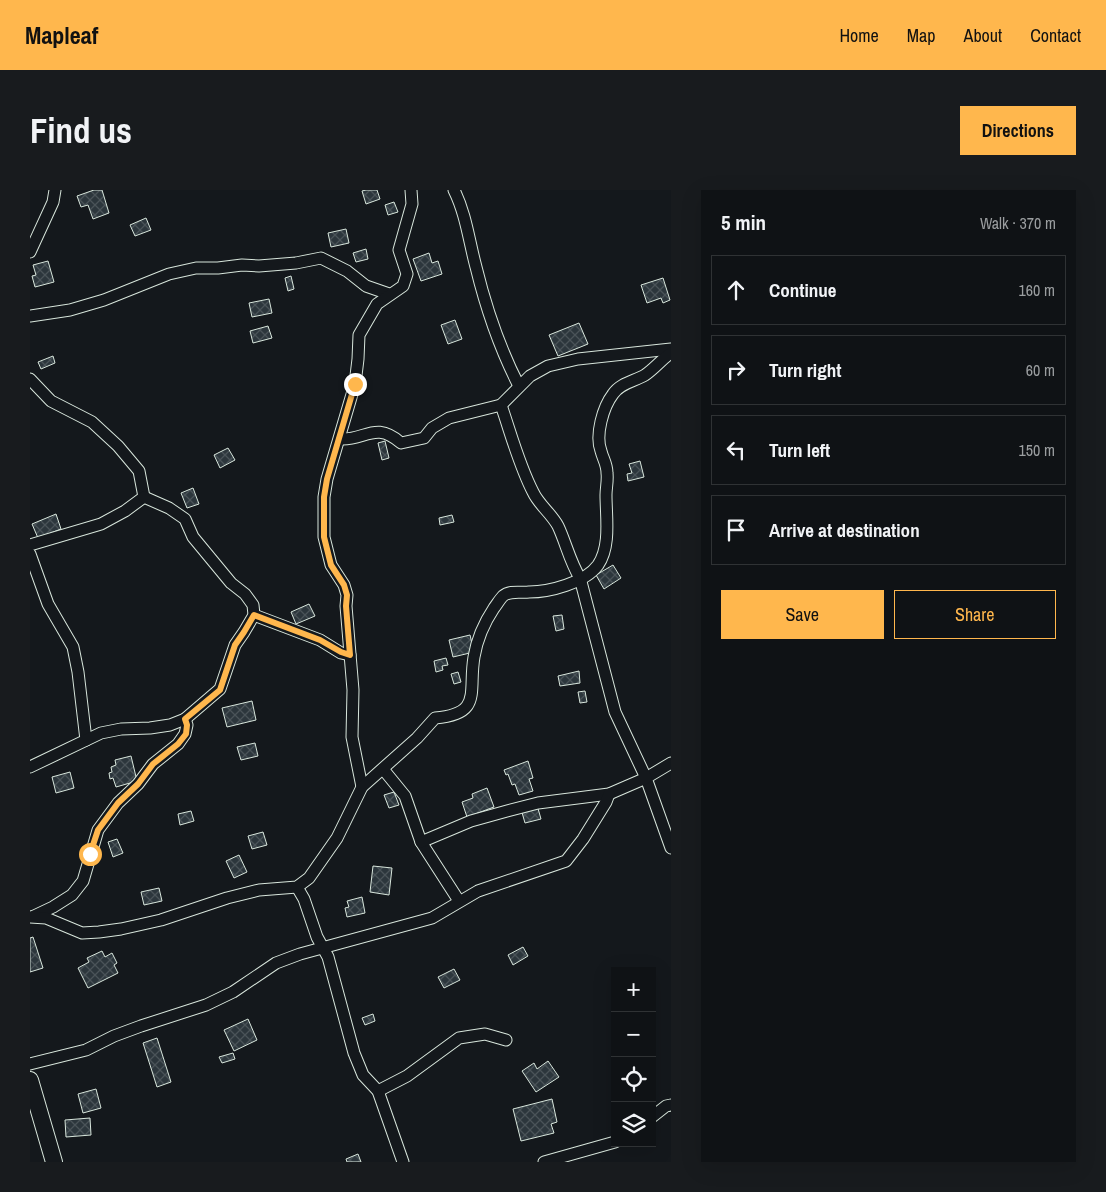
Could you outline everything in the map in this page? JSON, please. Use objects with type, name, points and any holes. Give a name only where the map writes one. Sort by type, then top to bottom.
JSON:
[{"type":"street","points":[[30,252],[52,202],[55,190]]},
{"type":"street","points":[[362,787],[352,738],[353,690],[346,606],[347,595],[344,585],[331,565],[324,537],[324,497],[327,479],[355,384],[359,335],[377,304],[403,286],[406,274],[399,250],[412,204],[411,190]]},
{"type":"street","points":[[454,190],[460,202],[466,223],[485,302],[519,386]]},
{"type":"street","points":[[30,316],[70,310],[104,300],[169,274],[196,268],[242,265],[259,266],[296,263],[321,258],[348,270],[366,286],[389,294]]},
{"type":"street","points":[[340,439],[346,440],[372,432],[392,435],[401,443],[424,438],[432,428],[449,418],[500,405],[530,376],[548,366],[578,359],[671,351]]},
{"type":"street","points":[[31,917],[46,918],[82,933],[121,929],[161,920],[227,898],[259,890],[297,888],[309,878],[337,838],[362,787],[417,738],[435,718],[452,716],[464,710],[471,699],[472,674],[478,636],[504,595],[514,592],[530,592],[554,588],[588,574],[598,566],[606,536],[607,473],[605,460],[600,451],[598,436],[601,422],[614,393],[628,382],[646,374],[671,351]]},
{"type":"street","points":[[30,379],[50,400],[92,422],[118,446],[139,471],[144,497]]},
{"type":"street","points":[[500,405],[533,493],[556,521],[566,542],[573,566],[580,578],[615,712],[646,778],[671,848]]},
{"type":"street","points":[[30,545],[101,524],[125,511],[144,497]]},
{"type":"street","points":[[30,767],[101,733],[122,729],[170,725],[185,719],[220,690],[235,645],[254,615],[254,606],[245,594],[231,583],[193,537],[185,519],[170,508],[144,497]]},
{"type":"street","points":[[30,554],[48,604],[73,646],[86,740]]},
{"type":"street","points":[[254,615],[320,640],[350,655]]},
{"type":"street","points":[[31,917],[53,907],[72,895],[83,881],[98,830],[118,803],[138,784],[153,764],[178,744],[186,734],[187,725],[185,719]]},
{"type":"street","points":[[421,842],[471,821],[538,803],[608,794],[646,778],[671,763]]},
{"type":"street","points":[[383,770],[405,796],[421,842],[459,901]]},
{"type":"street","points":[[30,1064],[86,1050],[114,1036],[206,1005],[234,992],[276,963],[432,918],[478,891],[566,861],[583,839],[606,802],[608,794]]},
{"type":"street","points":[[297,888],[304,899],[317,937],[328,957],[354,1053],[363,1075],[378,1091],[403,1162]]},
{"type":"street","points":[[378,1091],[407,1076],[459,1038],[486,1034],[506,1040]]},
{"type":"street","points":[[30,1080],[54,1162]]},
{"type":"street","points":[[656,1114],[666,1106],[671,1105]]},
{"type":"street","points":[[544,1162],[611,1143]]},
{"type":"building","points":[[94,190],[102,190],[109,213],[93,219],[88,205],[81,207],[77,196]]},
{"type":"building","points":[[377,190],[380,199],[366,204],[362,191]]},
{"type":"building","points":[[394,202],[398,212],[388,215],[385,205]]},
{"type":"building","points":[[146,218],[151,230],[135,236],[130,225]]},
{"type":"building","points":[[346,229],[349,243],[331,247],[328,233]]},
{"type":"building","points":[[366,249],[368,259],[356,262],[353,253]]},
{"type":"building","points":[[429,253],[432,263],[438,261],[442,274],[421,281],[413,259]]},
{"type":"building","points":[[48,261],[54,282],[35,287],[32,276],[36,275],[33,265]]},
{"type":"building","points":[[291,276],[294,289],[288,291],[285,278]]},
{"type":"building","points":[[663,278],[670,300],[663,303],[661,298],[647,303],[641,285]]},
{"type":"building","points":[[269,299],[272,313],[252,317],[249,303]]},
{"type":"building","points":[[455,320],[462,339],[448,344],[441,325]]},
{"type":"building","points":[[579,323],[588,344],[558,356],[549,335]]},
{"type":"building","points":[[268,326],[272,338],[253,343],[250,331]]},
{"type":"building","points":[[53,356],[55,363],[41,369],[38,362]]},
{"type":"building","points":[[385,441],[389,458],[382,460],[378,443]]},
{"type":"building","points":[[228,448],[235,460],[220,468],[214,455]]},
{"type":"building","points":[[640,461],[644,477],[628,481],[627,474],[632,473],[629,464]]},
{"type":"building","points":[[193,488],[199,504],[187,508],[181,493]]},
{"type":"building","points":[[56,514],[61,529],[38,538],[32,524]]},
{"type":"building","points":[[452,515],[454,522],[440,525],[439,518]]},
{"type":"building","points":[[613,565],[621,578],[604,589],[596,575]]},
{"type":"building","points":[[309,604],[315,616],[296,624],[291,612]]},
{"type":"building","points":[[562,615],[564,629],[556,631],[553,616]]},
{"type":"building","points":[[470,635],[474,652],[453,657],[449,640]]},
{"type":"building","points":[[446,658],[448,665],[442,666],[443,670],[436,672],[434,661]]},
{"type":"building","points":[[579,671],[580,683],[560,686],[558,676]]},
{"type":"building","points":[[458,672],[461,682],[454,684],[451,674]]},
{"type":"building","points":[[585,691],[587,702],[580,703],[578,692]]},
{"type":"building","points":[[252,701],[256,720],[227,727],[222,708]]},
{"type":"building","points":[[255,743],[258,756],[241,760],[237,747]]},
{"type":"building","points":[[131,756],[137,781],[116,787],[113,778],[110,779],[111,767],[116,765],[115,760]]},
{"type":"building","points":[[528,761],[533,778],[529,779],[533,791],[519,795],[515,784],[512,785],[508,774],[506,775],[504,770]]},
{"type":"building","points":[[70,772],[74,788],[56,793],[52,777]]},
{"type":"building","points":[[487,788],[494,807],[467,817],[462,802],[473,798],[472,794]]},
{"type":"building","points":[[394,792],[399,805],[389,808],[384,795]]},
{"type":"building","points":[[537,805],[541,819],[525,823],[521,809]]},
{"type":"building","points":[[191,811],[194,821],[180,825],[178,814]]},
{"type":"building","points":[[263,832],[267,845],[252,849],[248,836]]},
{"type":"building","points":[[117,839],[123,853],[113,857],[108,842]]},
{"type":"building","points":[[239,855],[247,872],[234,878],[226,861]]},
{"type":"building","points":[[373,866],[392,868],[389,895],[370,892]]},
{"type":"building","points":[[159,888],[162,901],[144,905],[141,892]]},
{"type":"building","points":[[362,897],[365,913],[347,917],[345,908],[349,907],[347,901]]},
{"type":"building","points":[[33,937],[43,968],[30,972],[30,938]]},
{"type":"building","points":[[523,947],[528,956],[513,965],[508,955]]},
{"type":"building","points":[[102,951],[105,957],[112,953],[117,963],[114,965],[118,973],[88,988],[78,968],[89,962],[87,958]]},
{"type":"building","points":[[454,969],[460,980],[444,988],[438,977]]},
{"type":"building","points":[[373,1014],[375,1021],[365,1025],[362,1018]]},
{"type":"building","points":[[248,1019],[257,1040],[234,1051],[224,1030]]},
{"type":"building","points":[[157,1038],[171,1082],[157,1087],[143,1043]]},
{"type":"building","points":[[233,1053],[235,1059],[222,1063],[219,1057]]},
{"type":"building","points":[[548,1061],[559,1077],[536,1092],[522,1071],[534,1063],[537,1069]]},
{"type":"building","points":[[96,1089],[101,1108],[83,1113],[78,1094]]},
{"type":"building","points":[[552,1099],[557,1122],[551,1124],[554,1133],[521,1141],[513,1109]]},
{"type":"building","points":[[90,1118],[91,1135],[66,1137],[65,1120]]},
{"type":"building","points":[[358,1154],[361,1162],[347,1162],[346,1159]]},
{"type":"route","points":[[90,854],[98,830],[118,803],[138,784],[153,764],[178,744],[186,734],[187,725],[185,719],[220,690],[235,645],[254,615],[294,632],[320,640],[350,655],[346,606],[347,595],[344,585],[331,565],[324,537],[324,497],[327,479],[355,384]]}]
